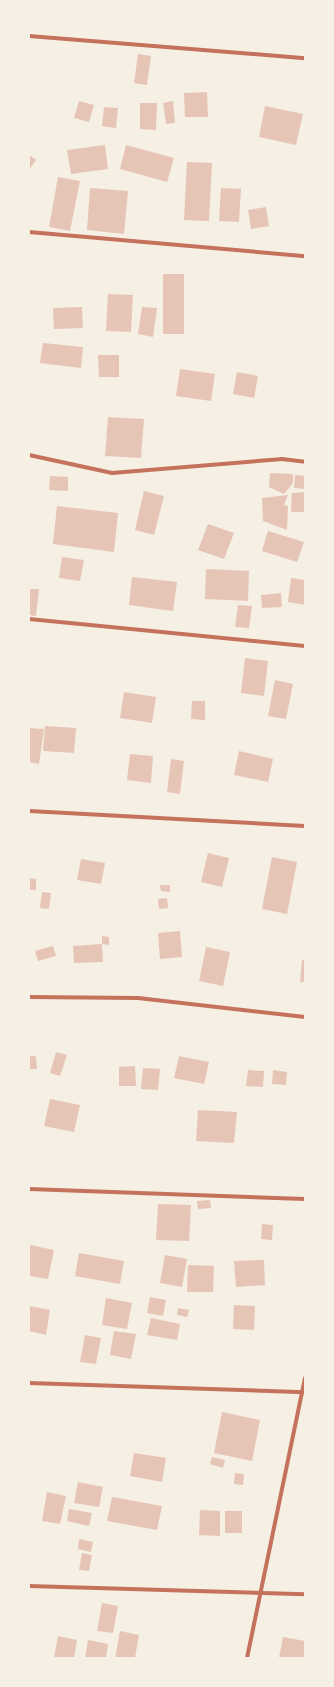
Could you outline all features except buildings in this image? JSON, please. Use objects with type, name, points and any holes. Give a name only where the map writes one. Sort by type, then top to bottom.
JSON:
[{"type":"street","points":[[29,36],[305,58]]},
{"type":"street","points":[[29,232],[305,256]]},
{"type":"street","points":[[29,455],[112,473],[282,459],[305,462]]},
{"type":"street","points":[[29,619],[305,646]]},
{"type":"street","points":[[29,811],[305,826]]},
{"type":"street","points":[[29,997],[138,998],[305,1017]]},
{"type":"street","points":[[29,1189],[305,1198]]},
{"type":"street","points":[[247,1658],[305,1378]]},
{"type":"street","points":[[29,1383],[303,1392]]},
{"type":"street","points":[[29,1586],[261,1591],[305,1594]]}]
